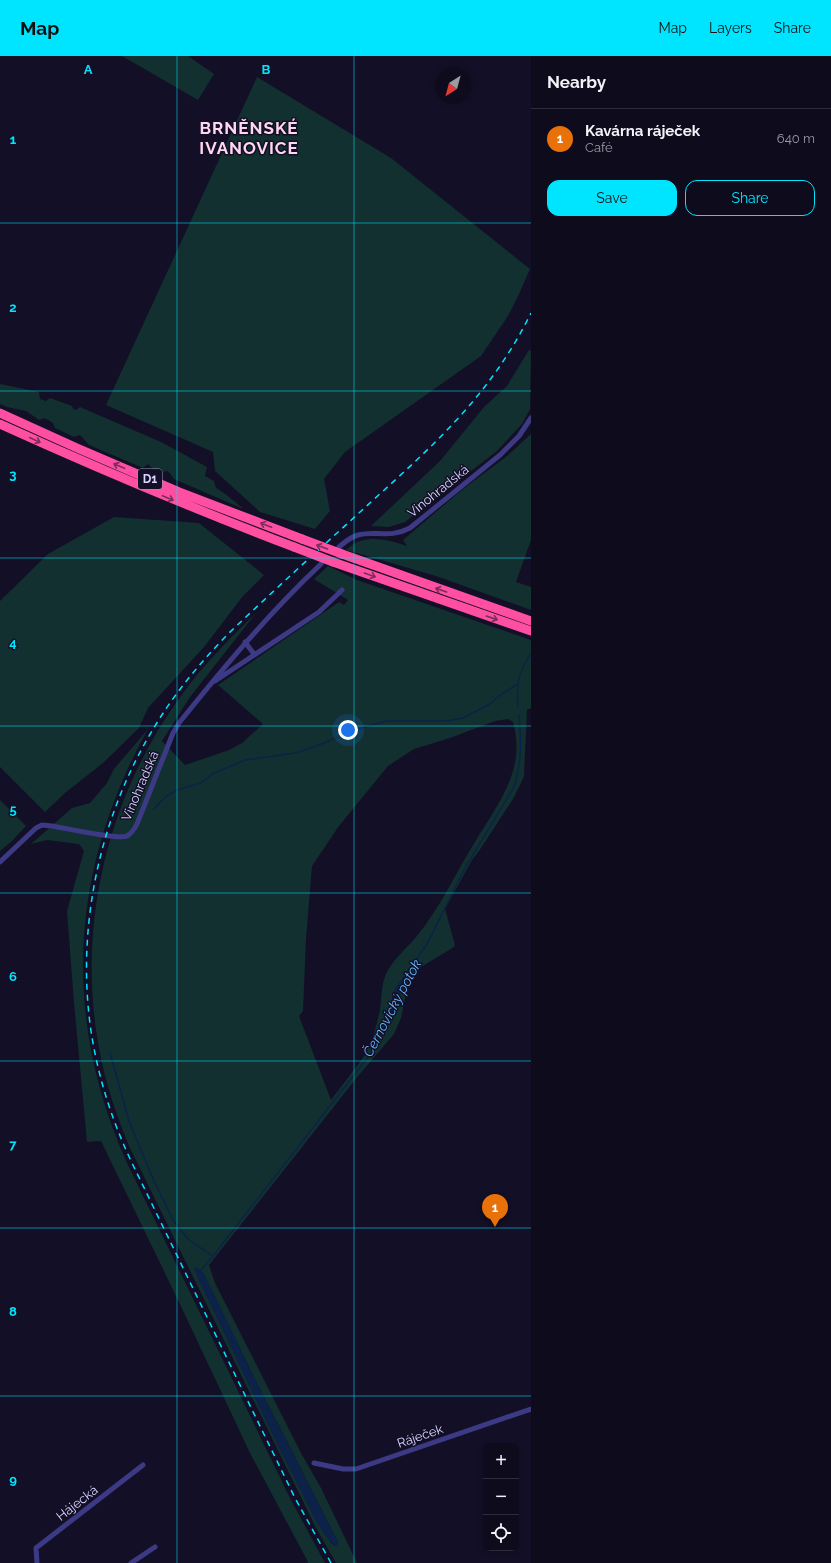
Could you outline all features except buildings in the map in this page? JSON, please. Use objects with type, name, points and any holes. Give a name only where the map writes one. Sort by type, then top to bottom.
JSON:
[{"type":"highway","name":"D1","points":[[0,413],[172,489],[302,539],[341,550],[531,621]]},
{"type":"highway","name":"D1","points":[[0,424],[119,477],[229,522],[333,562],[531,631]]},
{"type":"street","name":"Vinohradská","points":[[341,550],[350,539],[357,535],[393,534],[410,528],[500,455],[519,436],[531,418]]},
{"type":"street","name":"Vinohradská","points":[[0,862],[32,832],[42,826],[52,826],[113,837],[124,837],[130,834],[137,824],[173,733],[179,723],[245,642],[285,599],[321,564]]},
{"type":"street","name":"Vinohradská","points":[[209,685],[319,612],[342,590]]},
{"type":"street","points":[[245,642],[254,654]]},
{"type":"street","name":"Ráječek","points":[[314,1463],[343,1469],[356,1469],[531,1409]]},
{"type":"street","name":"Hájecká","points":[[37,1563],[36,1548],[143,1465]]},
{"type":"street","points":[[131,1563],[155,1548]]},
{"type":"green space","points":[[122,56],[188,56],[214,74],[198,100]]},
{"type":"green space","points":[[257,77],[391,158],[530,269],[508,316],[481,356],[345,452],[324,479],[330,511],[315,529],[260,512],[215,471],[213,452],[106,405]]},
{"type":"green space","points":[[529,350],[531,351],[530,409],[522,424],[497,451],[405,522],[389,527],[371,526],[440,461],[484,407],[507,386]]},
{"type":"green space","points":[[0,384],[39,392],[40,399],[46,401],[50,398],[72,406],[73,409],[76,410],[80,407],[161,442],[207,467],[205,476],[214,481],[216,488],[243,508],[174,479],[168,471],[157,473],[148,464],[143,468],[89,445],[80,435],[74,437],[55,428],[53,423],[45,418],[39,420],[26,411],[0,404]]},
{"type":"green space","points":[[531,434],[531,540],[516,582],[531,587],[531,610],[436,576],[346,550],[358,542],[372,539],[390,541],[407,546],[403,540],[463,489],[507,456]]},
{"type":"green space","points":[[114,517],[199,523],[264,575],[243,596],[204,647],[148,708],[139,728],[103,763],[65,793],[45,812],[0,767],[0,601],[48,554]]},
{"type":"green space","points":[[328,566],[357,580],[531,640],[531,708],[527,710],[524,776],[513,799],[472,860],[445,909],[455,945],[454,947],[421,967],[409,979],[401,1018],[394,1034],[358,1076],[209,1265],[215,1283],[301,1453],[321,1488],[357,1563],[336,1563],[316,1528],[129,1146],[115,1110],[104,1073],[93,1002],[92,955],[96,909],[104,863],[117,819],[134,776],[156,735],[181,696],[207,663],[256,613],[190,697],[162,741],[185,765],[229,750],[242,743],[263,724],[218,685],[339,602],[344,605],[348,600],[314,579]],"holes":[[[508,719],[513,722],[516,750],[514,767],[507,787],[425,926],[396,959],[386,974],[383,982],[377,1022],[369,1047],[363,1058],[331,1100],[299,1016],[303,1011],[306,939],[312,866],[339,826],[388,766],[414,749],[450,738],[495,721]],[[406,974],[389,1024],[383,1029],[395,989]],[[194,1267],[203,1273],[338,1542],[336,1546],[331,1543],[317,1521],[275,1439]]]},
{"type":"green space","points":[[148,729],[122,782],[103,836],[90,890],[84,944],[84,999],[92,1055],[106,1110],[128,1165],[291,1500],[325,1563],[308,1563],[250,1453],[101,1141],[87,1142],[67,911],[84,851],[79,844],[47,840],[31,844],[72,808],[90,803],[107,783],[114,769]]},
{"type":"green space","points":[[0,800],[26,826],[0,851]]},
{"type":"water","points":[[407,973],[388,1024],[382,1030],[395,989]]},
{"type":"water","points":[[194,1267],[201,1270],[205,1276],[254,1377],[338,1542],[336,1546],[325,1535],[310,1509],[259,1406]]},
{"type":"waterway","name":"Černovický potok","points":[[518,706],[517,691],[519,679],[530,654]]},
{"type":"waterway","points":[[154,809],[165,797],[177,790],[201,783],[212,774],[245,760],[295,753],[358,729],[387,721],[446,721],[463,718],[490,704],[516,685]]},
{"type":"waterway","name":"Černovický potok","points":[[406,974],[427,944],[465,868],[514,787],[520,760],[519,715]]},
{"type":"waterway","name":"Černovický potok","points":[[201,1270],[372,1052],[383,1029]]},
{"type":"waterway","points":[[110,1053],[129,1121],[154,1181],[173,1220],[189,1240],[213,1256]]},
{"type":"railway","points":[[331,1563],[295,1498],[132,1163],[112,1115],[94,1048],[87,992],[87,953],[90,914],[96,876],[105,838],[118,801],[134,765],[152,731],[178,692],[197,668],[228,634],[440,438],[480,393],[515,342],[531,313]]},
{"type":"place","name":"Kavárna ráječek","points":[[495,1227]]},
{"type":"district","name":"BRNĚNSKÉ IVANOVICE","points":[[249,138]]}]
